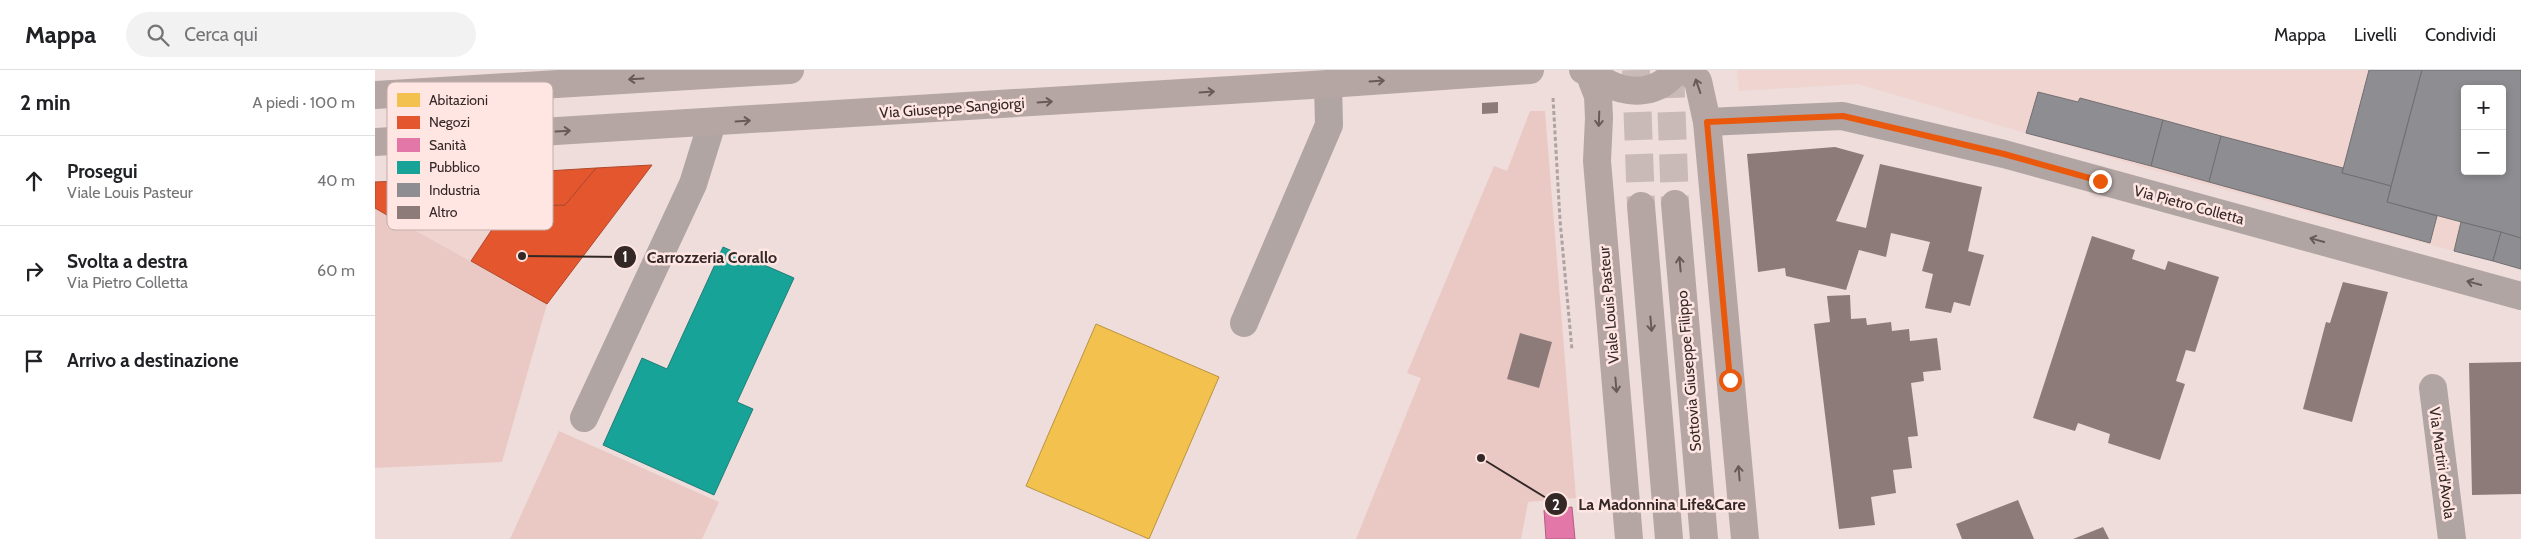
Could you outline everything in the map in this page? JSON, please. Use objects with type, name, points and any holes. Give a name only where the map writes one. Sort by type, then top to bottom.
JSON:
[{"type":"main road","points":[[553,84],[790,70]]},
{"type":"main road","name":"Via Giuseppe Sangiorgi","points":[[553,132],[1530,70]]},
{"type":"main road","points":[[1586,71],[1621,90],[1639,91],[1657,87],[1671,78],[1677,70]]},
{"type":"main road","points":[[1688,70],[1698,81],[1707,122],[1745,539]]},
{"type":"main road","name":"Viale Louis Pasteur","points":[[1586,71],[1598,96],[1597,161],[1629,539]]},
{"type":"main road","name":"Sottovia Giuseppe Filippo","points":[[1675,204],[1704,539]]},
{"type":"main road","points":[[1641,206],[1669,539]]},
{"type":"street","points":[[1244,323],[1329,125],[1328,84]]},
{"type":"street","name":"Via Pietro Colletta","points":[[1707,122],[1843,116],[2004,154],[2521,296]]},
{"type":"street","points":[[584,418],[693,184],[712,123]]},
{"type":"street","name":"Via Martiri d'Avola","points":[[2433,388],[2453,539]]},
{"type":"path","points":[[1552,90],[1559,220],[1572,350]]},
{"type":"shaded area","points":[[1737,70],[2521,70],[2521,269],[2152,170],[1858,84],[1739,91]]},
{"type":"shaded area","points":[[1530,111],[1545,111],[1576,498],[1528,502],[1521,539],[1356,539],[1421,378],[1407,373],[1494,166],[1507,171]]},
{"type":"shaded area","points":[[652,165],[547,304],[414,230],[553,230],[553,171]]},
{"type":"shaded area","points":[[387,181],[387,215],[375,208],[375,182]]},
{"type":"shaded area","points":[[375,208],[387,215],[387,230],[414,230],[547,304],[502,462],[375,468]]},
{"type":"shaded area","points":[[559,431],[719,502],[702,539],[510,539]]},
{"type":"building: Abitazioni","points":[[1096,324],[1219,377],[1149,539],[1026,486]]},
{"type":"building: Negozi","points":[[652,165],[547,304],[471,261],[492,230],[553,230],[553,205],[565,205],[596,168]]},
{"type":"building: Negozi","points":[[596,168],[565,205],[553,205],[553,171]]},
{"type":"building: Negozi","points":[[375,182],[387,182],[387,215],[375,208]]},
{"type":"building: Sanità","points":[[1572,507],[1575,539],[1546,539],[1544,510]]},
{"type":"building: Pubblico","points":[[723,247],[794,278],[737,402],[753,409],[714,495],[603,445],[642,358],[667,369]]},
{"type":"building: Industria","points":[[2369,70],[2422,70],[2391,186],[2342,173]]},
{"type":"building: Industria","points":[[2422,70],[2521,70],[2521,238],[2387,202]]},
{"type":"building: Industria","points":[[2038,92],[2078,102],[2080,98],[2163,120],[2151,166],[2026,133]]},
{"type":"building: Industria","points":[[2163,120],[2221,136],[2209,182],[2151,166]]},
{"type":"building: Industria","points":[[2221,136],[2343,168],[2342,173],[2391,186],[2387,202],[2437,216],[2430,243],[2209,182]]},
{"type":"building: Industria","points":[[2461,222],[2501,232],[2493,261],[2454,251]]},
{"type":"building: Industria","points":[[2501,232],[2521,238],[2521,269],[2493,261]]},
{"type":"building: Altro","points":[[1498,102],[1498,113],[1482,114],[1482,103]]},
{"type":"building: Altro","points":[[1835,147],[1864,155],[1836,221],[1866,228],[1880,164],[1982,187],[1968,251],[1984,255],[1970,306],[1954,302],[1951,313],[1925,308],[1933,274],[1922,271],[1930,242],[1891,233],[1886,257],[1859,250],[1846,290],[1786,276],[1785,268],[1758,272],[1747,154]]},
{"type":"building: Altro","points":[[2092,236],[2135,250],[2132,259],[2165,270],[2168,261],[2219,277],[2195,352],[2186,350],[2176,381],[2185,384],[2160,460],[2108,443],[2110,434],[2078,423],[2075,431],[2033,418]]},
{"type":"building: Altro","points":[[2343,282],[2388,292],[2352,422],[2303,409],[2326,322],[2330,323]]},
{"type":"building: Altro","points":[[1850,295],[1851,319],[1866,318],[1867,325],[1891,322],[1892,331],[1909,329],[1910,341],[1937,338],[1941,370],[1923,372],[1924,381],[1911,383],[1918,436],[1908,437],[1912,468],[1893,470],[1896,493],[1871,497],[1875,525],[1839,529],[1814,324],[1830,322],[1827,296]]},
{"type":"building: Altro","points":[[1520,333],[1552,342],[1539,388],[1507,379]]},
{"type":"building: Altro","points":[[2521,362],[2521,494],[2472,495],[2469,363]]},
{"type":"building: Altro","points":[[2018,500],[2034,539],[1962,539],[1956,524]]},
{"type":"building: Altro","points":[[2103,527],[2109,539],[2073,539]]},
{"type":"tunnel","points":[[1636,70],[1641,206]]},
{"type":"tunnel","points":[[1670,70],[1675,204]]},
{"type":"place","name":"Carrozzeria Corallo","points":[[522,256]]},
{"type":"place","name":"La Madonnina Life&Care","points":[[1481,458]]},
{"type":"route","points":[[1730,380],[1707,122],[1843,116],[2004,154],[2100,181]]}]
